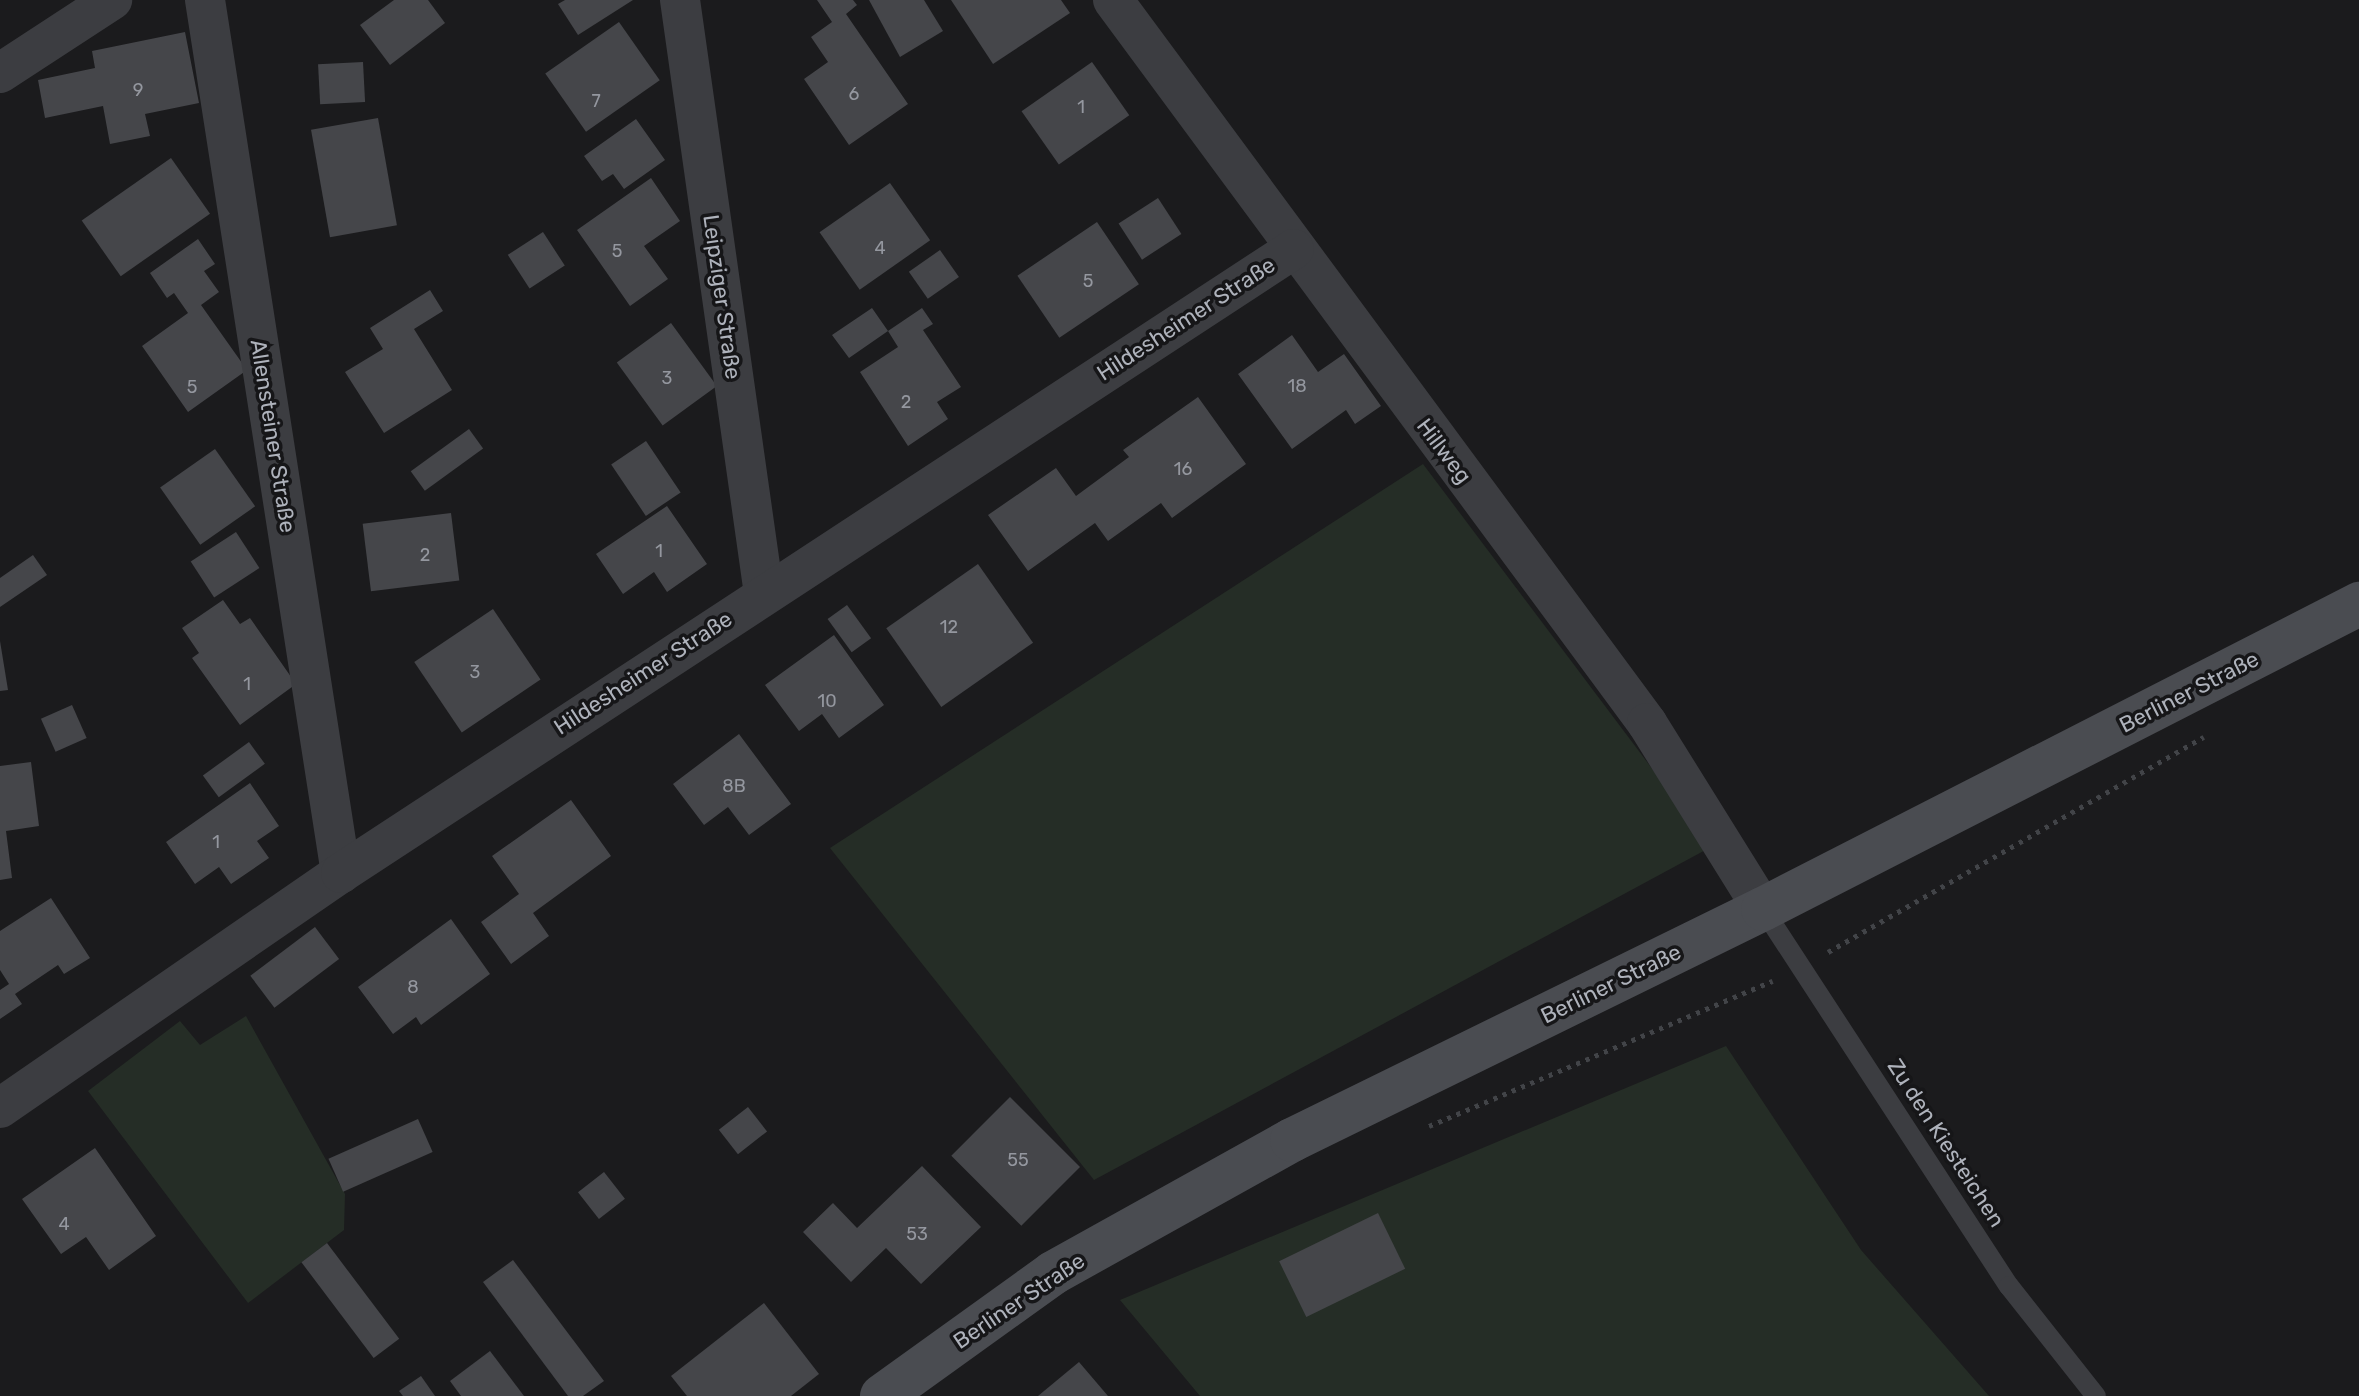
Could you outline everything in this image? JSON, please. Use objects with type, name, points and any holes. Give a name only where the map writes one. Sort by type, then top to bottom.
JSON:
[{"type":"main road","name":"Berliner Straße","points":[[882,1396],[1053,1273],[1292,1140],[1763,909],[2359,604]]},
{"type":"street","points":[[0,73],[112,0]]},
{"type":"street","name":"Allensteiner Straße","points":[[205,0],[341,873]]},
{"type":"street","name":"Leipziger Straße","points":[[680,0],[764,594]]},
{"type":"street","name":"Hillweg","points":[[1113,0],[1647,723],[1763,909]]},
{"type":"street","name":"Hildesheimer Straße","points":[[0,1108],[341,873],[1294,249]]},
{"type":"lane","name":"Zu den Kiesteichen","points":[[1763,909],[2009,1286],[2096,1396]]},
{"type":"path","points":[[1871,931],[2213,732]]},
{"type":"shaded area","points":[[1423,464],[1711,847],[1094,1180],[830,848]]},
{"type":"shaded area","points":[[246,1016],[345,1194],[344,1230],[248,1303],[88,1091],[180,1021],[200,1045]]},
{"type":"shaded area","points":[[1726,1046],[1861,1250],[1989,1396],[1200,1396],[1120,1300]]},
{"type":"building","points":[[394,0],[428,0],[445,23],[390,65],[360,25]]},
{"type":"building","points":[[565,0],[633,0],[578,35],[558,4]]},
{"type":"building","points":[[817,0],[853,0],[857,5],[846,14],[908,104],[849,145],[804,79],[828,62],[811,37],[832,22]]},
{"type":"building","points":[[869,0],[924,0],[943,31],[900,57]]},
{"type":"building","points":[[951,0],[1061,0],[1070,13],[993,64]]},
{"type":"building","points":[[619,22],[660,80],[586,132],[545,74]]},
{"type":"building","points":[[185,32],[199,103],[145,114],[150,136],[110,144],[103,106],[45,118],[38,80],[95,68],[92,51]]},
{"type":"building","points":[[363,62],[365,102],[320,104],[318,64]]},
{"type":"building","points":[[1092,62],[1129,115],[1059,165],[1022,111]]},
{"type":"building","points":[[378,118],[397,225],[330,237],[311,130]]},
{"type":"building","points":[[636,119],[665,160],[624,189],[613,174],[602,181],[584,156]]},
{"type":"building","points":[[171,158],[210,214],[121,276],[82,221]]},
{"type":"building","points":[[651,178],[680,221],[644,246],[668,279],[630,306],[577,230]]},
{"type":"building","points":[[890,183],[930,240],[860,290],[820,232]]},
{"type":"building","points":[[1158,198],[1181,234],[1142,260],[1119,224]]},
{"type":"building","points":[[1097,222],[1139,284],[1059,338],[1017,276]]},
{"type":"building","points":[[543,232],[565,266],[530,288],[508,255]]},
{"type":"building","points":[[198,239],[215,264],[204,271],[219,292],[201,305],[247,370],[188,412],[142,346],[188,313],[174,293],[167,298],[150,273]]},
{"type":"building","points":[[940,250],[959,277],[928,299],[909,272]]},
{"type":"building","points":[[430,290],[443,311],[414,329],[452,390],[384,433],[345,372],[383,349],[370,328]]},
{"type":"building","points":[[872,308],[888,331],[849,358],[832,335]]},
{"type":"building","points":[[922,308],[933,324],[923,330],[961,387],[937,402],[948,419],[908,446],[860,372],[898,347],[888,331]]},
{"type":"building","points":[[671,323],[717,386],[663,425],[617,362]]},
{"type":"building","points":[[1292,335],[1318,372],[1344,354],[1381,406],[1355,424],[1346,410],[1292,449],[1238,374]]},
{"type":"building","points":[[1198,397],[1246,464],[1172,518],[1161,503],[1108,541],[1095,523],[1028,571],[988,515],[1056,468],[1076,496],[1129,457],[1123,450]]},
{"type":"building","points":[[469,429],[483,448],[425,491],[411,471]]},
{"type":"building","points":[[646,441],[681,492],[646,516],[611,464]]},
{"type":"building","points":[[215,449],[255,506],[200,545],[160,487]]},
{"type":"building","points":[[667,506],[707,564],[667,592],[654,572],[623,594],[596,554]]},
{"type":"building","points":[[451,513],[459,580],[371,591],[363,524]]},
{"type":"building","points":[[236,532],[259,568],[214,597],[191,561]]},
{"type":"building","points":[[33,555],[47,575],[0,607],[0,578]]},
{"type":"building","points":[[978,564],[1033,643],[941,707],[886,628]]},
{"type":"building","points":[[223,600],[240,624],[250,618],[296,684],[240,725],[192,658],[199,653],[182,628]]},
{"type":"building","points":[[847,605],[871,638],[852,652],[828,619]]},
{"type":"building","points":[[493,609],[541,679],[462,733],[414,662]]},
{"type":"building","points":[[834,635],[884,705],[839,738],[822,714],[799,731],[765,685]]},
{"type":"building","points":[[0,641],[8,690],[0,691]]},
{"type":"building","points":[[72,705],[87,738],[56,752],[41,719]]},
{"type":"building","points":[[739,734],[791,804],[749,835],[728,807],[704,825],[673,784]]},
{"type":"building","points":[[249,742],[265,764],[219,797],[203,776]]},
{"type":"building","points":[[31,762],[39,826],[6,831],[12,878],[0,880],[0,766]]},
{"type":"building","points":[[250,783],[279,826],[257,841],[269,858],[231,884],[219,867],[195,884],[166,842]]},
{"type":"building","points":[[571,800],[611,856],[533,913],[549,936],[511,964],[481,922],[519,894],[492,856]]},
{"type":"building","points":[[51,898],[90,958],[64,974],[58,965],[15,994],[22,1004],[0,1019],[0,990],[9,984],[0,970],[0,931]]},
{"type":"building","points":[[451,919],[490,974],[421,1025],[416,1017],[393,1034],[358,987]]},
{"type":"building","points":[[315,927],[339,959],[274,1008],[250,976]]},
{"type":"building","points":[[1010,1097],[1080,1167],[1021,1226],[951,1156]]},
{"type":"building","points":[[748,1107],[767,1131],[738,1154],[719,1130]]},
{"type":"building","points":[[418,1119],[433,1152],[343,1192],[328,1159]]},
{"type":"building","points":[[95,1148],[156,1236],[109,1270],[86,1237],[61,1254],[22,1199]]},
{"type":"building","points":[[922,1166],[981,1227],[921,1284],[886,1248],[851,1282],[803,1232],[833,1203],[857,1228]]},
{"type":"building","points":[[604,1172],[625,1199],[599,1219],[578,1192]]},
{"type":"building","points":[[1378,1213],[1405,1269],[1306,1317],[1279,1261]]},
{"type":"building","points":[[327,1243],[399,1339],[374,1358],[301,1262]]},
{"type":"building","points":[[513,1260],[604,1381],[583,1396],[568,1396],[483,1282]]},
{"type":"building","points":[[764,1303],[819,1374],[791,1396],[687,1396],[671,1376]]},
{"type":"building","points":[[490,1351],[524,1396],[461,1396],[450,1381]]},
{"type":"building","points":[[1079,1362],[1108,1396],[1038,1396]]},
{"type":"building","points":[[421,1376],[435,1396],[403,1396],[399,1391]]}]
